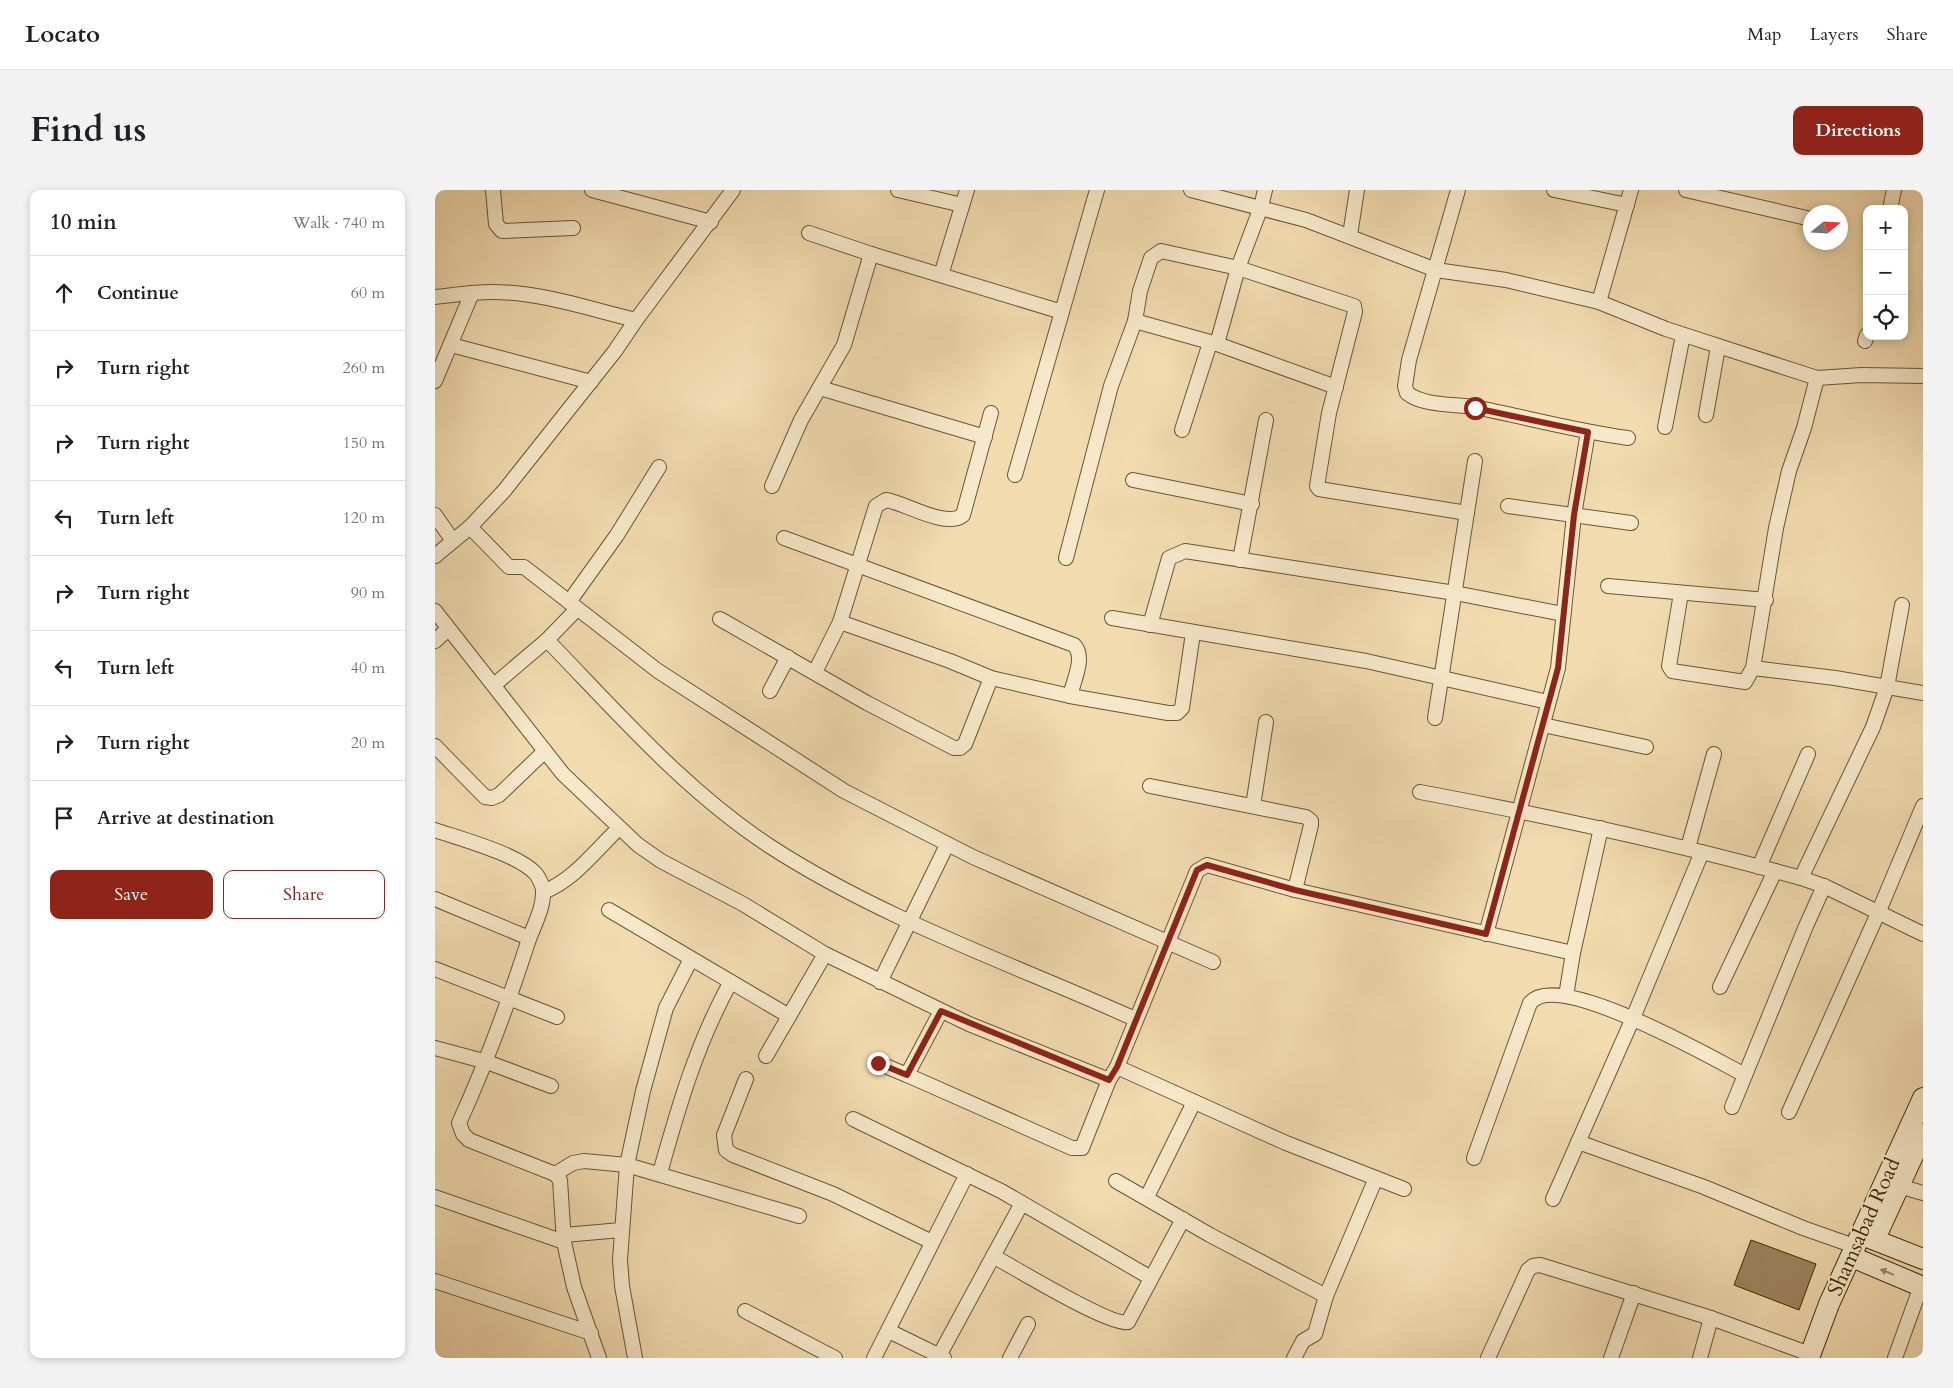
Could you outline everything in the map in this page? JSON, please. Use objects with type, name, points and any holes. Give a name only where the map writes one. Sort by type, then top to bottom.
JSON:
[{"type":"main road","name":"Shamsabad Road","points":[[1862,1248],[1923,1098]]},
{"type":"main road","name":"Shamsabad Road","points":[[1814,1356],[1829,1304],[1899,1186],[1923,1134]]},
{"type":"main road","points":[[1862,1248],[1923,1259]]},
{"type":"main road","points":[[1862,1248],[1922,1286]]},
{"type":"street","points":[[493,190],[496,224],[502,231],[573,228]]},
{"type":"street","points":[[591,190],[711,222]]},
{"type":"street","points":[[435,556],[469,527],[504,491],[591,382],[733,190]]},
{"type":"street","points":[[897,190],[962,205]]},
{"type":"street","points":[[941,274],[967,190]]},
{"type":"street","points":[[1015,475],[1097,190]]},
{"type":"street","points":[[1191,190],[1261,207],[1350,235],[1437,270],[1505,280],[1599,302],[1683,335],[1817,378],[1862,375],[1923,376]]},
{"type":"street","points":[[1183,430],[1214,344],[1238,268],[1261,207],[1265,190]]},
{"type":"street","points":[[1350,235],[1357,190]]},
{"type":"street","points":[[1458,190],[1437,270],[1409,360],[1405,386],[1407,392],[1422,400],[1475,408],[1588,432],[1628,438]]},
{"type":"street","points":[[1553,190],[1627,205]]},
{"type":"street","points":[[1599,302],[1631,190]]},
{"type":"street","points":[[1687,190],[1803,217]]},
{"type":"street","points":[[1891,205],[1894,190]]},
{"type":"street","points":[[809,233],[871,254],[1062,312]]},
{"type":"street","points":[[1066,558],[1111,386],[1135,320],[1140,292],[1155,254],[1166,251],[1238,268],[1354,306],[1355,312],[1336,386],[1317,480],[1319,489],[1467,513]]},
{"type":"street","points":[[772,486],[801,420],[844,345],[871,254]]},
{"type":"street","points":[[435,297],[472,293],[511,293],[537,297],[636,320]]},
{"type":"street","points":[[435,381],[472,293]]},
{"type":"street","points":[[1135,320],[1214,344],[1336,386]]},
{"type":"street","points":[[1665,427],[1683,335]]},
{"type":"street","points":[[451,345],[591,382]]},
{"type":"street","points":[[1706,415],[1718,347]]},
{"type":"street","points":[[1681,592],[1669,666],[1671,671],[1741,682],[1747,680],[1753,668],[1766,600],[1776,528],[1789,471],[1804,428],[1817,378]]},
{"type":"street","points":[[820,388],[985,437]]},
{"type":"street","points":[[815,672],[840,622],[876,506],[880,501],[893,501],[945,520],[958,519],[963,515],[991,413]]},
{"type":"street","points":[[1240,560],[1266,420]]},
{"type":"street","points":[[1486,934],[1521,811],[1560,658],[1574,515],[1588,432]]},
{"type":"street","points":[[1435,718],[1443,678],[1475,461]]},
{"type":"street","points":[[494,686],[547,640],[573,605],[659,467]]},
{"type":"street","points":[[1133,480],[1251,504]]},
{"type":"street","points":[[1508,506],[1631,523]]},
{"type":"street","points":[[435,515],[453,541]]},
{"type":"street","points":[[469,527],[509,567],[524,567],[658,671],[745,729],[844,791],[947,845],[1213,962]]},
{"type":"street","points":[[784,538],[1074,645],[1078,649],[1079,660],[1069,696]]},
{"type":"street","points":[[1151,625],[1169,558],[1185,551],[1455,593],[1563,614]]},
{"type":"street","points":[[1608,586],[1766,600]]},
{"type":"street","points":[[1801,878],[1873,727],[1887,687],[1902,605]]},
{"type":"street","points":[[435,611],[563,774],[619,828],[661,860],[743,904],[825,954],[880,982],[941,1011],[1109,1080]]},
{"type":"street","points":[[1112,618],[1348,658],[1548,702]]},
{"type":"street","points":[[720,619],[954,748],[960,748],[965,744],[991,678]]},
{"type":"street","points":[[840,622],[950,661],[991,678],[1069,696],[1168,713],[1177,712],[1182,708],[1193,633]]},
{"type":"street","points":[[435,641],[448,629]]},
{"type":"street","points":[[547,640],[699,793],[770,846],[911,923],[1135,1019]]},
{"type":"street","points":[[770,691],[788,656]]},
{"type":"street","points":[[1753,668],[1923,693]]},
{"type":"street","points":[[1253,806],[1266,722]]},
{"type":"street","points":[[1543,725],[1646,747]]},
{"type":"street","points":[[435,746],[485,797],[492,798],[499,795],[545,751]]},
{"type":"street","points":[[1553,1200],[1633,1018],[1695,850],[1714,754]]},
{"type":"street","points":[[1759,867],[1808,754]]},
{"type":"street","points":[[1150,786],[1306,817],[1311,822],[1295,890]]},
{"type":"street","points":[[1420,792],[1601,828],[1801,878],[1825,886],[1923,934]]},
{"type":"street","points":[[1789,1112],[1879,911],[1923,806]]},
{"type":"street","points":[[543,892],[555,888],[566,879],[619,828]]},
{"type":"street","points":[[1566,996],[1573,953],[1601,828]]},
{"type":"street","points":[[435,830],[499,852],[520,863],[535,874],[543,892],[487,1062],[459,1123],[463,1134],[469,1140],[555,1174],[562,1188],[564,1238],[574,1287],[599,1358]]},
{"type":"street","points":[[880,982],[911,923],[947,845]]},
{"type":"street","points":[[878,1063],[1078,1150],[1083,1148],[1167,941],[1197,870],[1201,868],[1215,867],[1295,890],[1573,953]]},
{"type":"street","points":[[1719,988],[1775,871]]},
{"type":"street","points":[[1732,1107],[1806,926],[1825,886]]},
{"type":"street","points":[[435,900],[529,938]]},
{"type":"street","points":[[609,910],[730,983],[789,1016]]},
{"type":"street","points":[[766,1056],[825,954]]},
{"type":"street","points":[[635,1358],[619,1260],[627,1165],[643,1091],[666,1008],[691,959]]},
{"type":"street","points":[[435,969],[509,1000],[557,1017]]},
{"type":"street","points":[[660,1173],[688,1074],[714,1012],[730,983]]},
{"type":"street","points":[[1474,1158],[1530,1003],[1538,997],[1566,996],[1619,1012],[1745,1075]]},
{"type":"street","points":[[907,1075],[941,1011]]},
{"type":"street","points":[[435,1048],[487,1062],[551,1086]]},
{"type":"street","points":[[1117,1067],[1286,1143],[1404,1189]]},
{"type":"street","points":[[746,1079],[723,1135],[726,1150],[733,1155],[833,1194],[932,1242]]},
{"type":"street","points":[[1147,1197],[1194,1102]]},
{"type":"street","points":[[853,1119],[1022,1203],[1151,1278]]},
{"type":"street","points":[[1578,1142],[1704,1187],[1803,1228],[1862,1248]]},
{"type":"street","points":[[555,1174],[573,1163],[583,1161],[627,1165],[660,1173],[799,1216]]},
{"type":"street","points":[[874,1358],[967,1174]]},
{"type":"street","points":[[1294,1358],[1303,1341],[1315,1334],[1326,1296],[1376,1178]]},
{"type":"street","points":[[1116,1181],[1326,1296]]},
{"type":"street","points":[[1899,1186],[1923,1193]]},
{"type":"street","points":[[435,1197],[564,1238],[621,1230]]},
{"type":"street","points":[[889,1331],[942,1357],[1022,1203]]},
{"type":"street","points":[[993,1256],[1079,1304],[1111,1320],[1125,1323],[1128,1322],[1183,1219]]},
{"type":"street","points":[[1488,1358],[1528,1270],[1533,1266],[1540,1265],[1711,1318],[1814,1356]]},
{"type":"street","points":[[435,1281],[591,1333]]},
{"type":"street","points":[[1895,1358],[1922,1286]]},
{"type":"street","points":[[1611,1358],[1633,1293]]},
{"type":"street","points":[[745,1311],[815,1353],[835,1358]]},
{"type":"street","points":[[1700,1358],[1711,1318]]},
{"type":"street","points":[[1010,1358],[1027,1324]]},
{"type":"building","points":[[1751,1240],[1816,1264],[1799,1310],[1734,1285]]},
{"type":"route","points":[[878,1063],[907,1075],[941,1011],[1109,1080],[1117,1067],[1197,870],[1207,865],[1295,890],[1486,934],[1513,831],[1521,811],[1558,668],[1574,515],[1588,432],[1475,408]]}]
